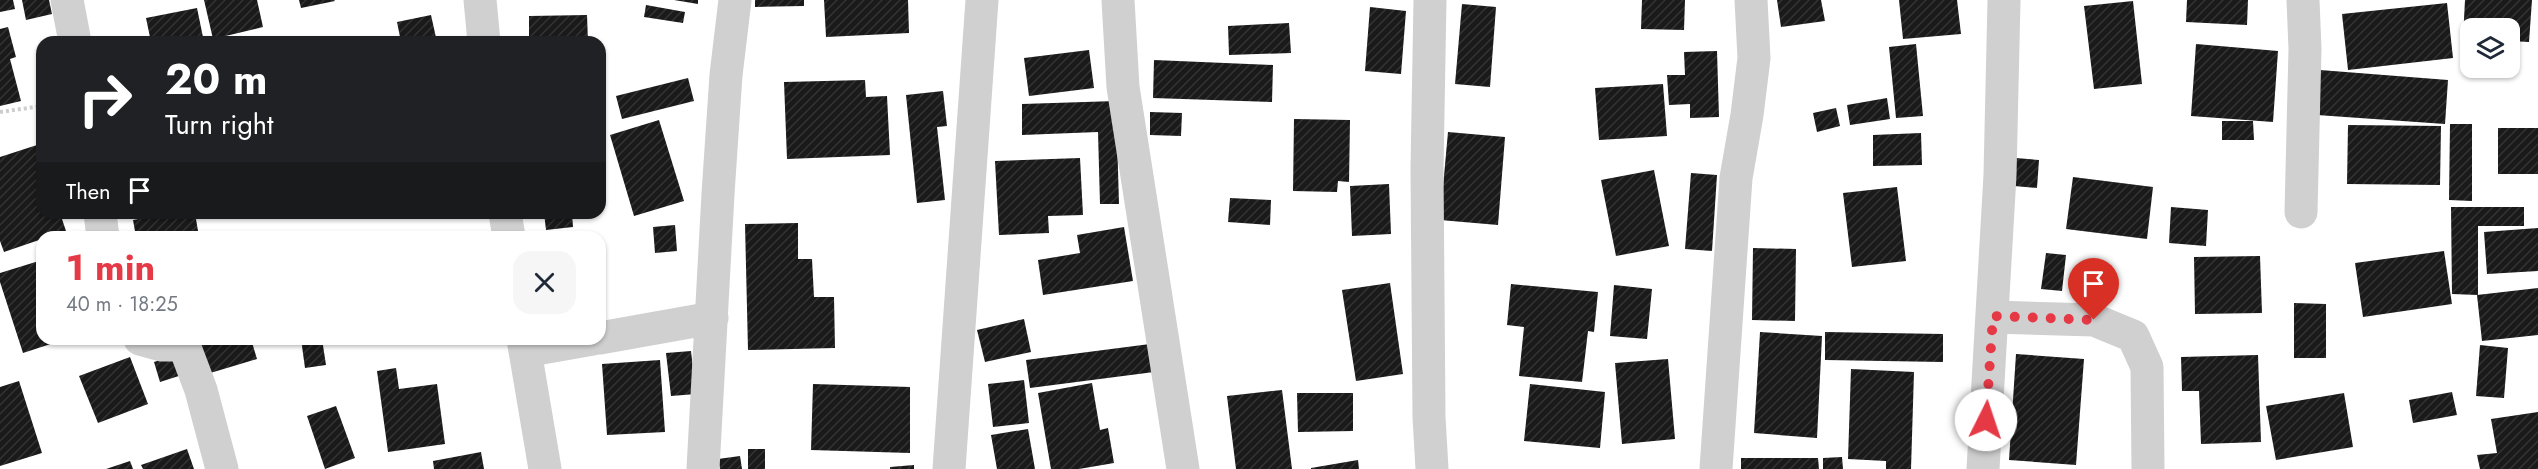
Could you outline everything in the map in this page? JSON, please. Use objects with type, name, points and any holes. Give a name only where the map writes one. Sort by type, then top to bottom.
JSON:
[{"type":"street","points":[[67,0],[74,36]]},
{"type":"street","points":[[480,0],[483,36]]},
{"type":"street","points":[[703,469],[726,75],[735,0]]},
{"type":"street","points":[[949,469],[982,0]]},
{"type":"street","points":[[1118,0],[1123,87],[1183,469]]},
{"type":"street","points":[[1430,0],[1427,181],[1429,417],[1432,469]]},
{"type":"street","points":[[1716,469],[1736,178],[1754,58],[1751,0]]},
{"type":"street","points":[[1983,469],[2000,175],[2004,0]]},
{"type":"street","points":[[2301,212],[2305,49],[2303,0]]},
{"type":"street","points":[[1993,316],[2094,320],[2133,336],[2147,367],[2148,469]]},
{"type":"street","points":[[606,337],[712,318]]},
{"type":"street","points":[[162,345],[184,345],[201,390],[222,469]]},
{"type":"street","points":[[524,345],[545,469]]},
{"type":"path","points":[[0,112],[36,107]]},
{"type":"building","points":[[0,0],[13,0],[15,9],[0,12]]},
{"type":"building","points":[[22,0],[49,0],[52,14],[26,20]]},
{"type":"building","points":[[204,0],[257,0],[263,27],[226,36],[212,36]]},
{"type":"building","points":[[299,0],[334,0],[335,1],[301,8]]},
{"type":"building","points":[[674,0],[698,0],[698,4]]},
{"type":"building","points":[[755,0],[804,0],[804,6],[755,7]]},
{"type":"building","points":[[824,0],[908,0],[909,33],[826,37]]},
{"type":"building","points":[[1642,0],[1685,0],[1684,30],[1641,29]]},
{"type":"building","points":[[1777,0],[1821,0],[1825,21],[1781,27]]},
{"type":"building","points":[[1899,0],[1957,0],[1961,34],[1903,39]]},
{"type":"building","points":[[2187,0],[2248,0],[2247,25],[2186,22]]},
{"type":"building","points":[[2465,0],[2532,0],[2529,42],[2520,42],[2520,18],[2464,18]]},
{"type":"building","points":[[2133,1],[2142,84],[2094,89],[2084,6]]},
{"type":"building","points":[[2447,3],[2453,58],[2348,70],[2342,14]]},
{"type":"building","points":[[1462,4],[1496,7],[1490,87],[1455,84]]},
{"type":"building","points":[[646,5],[685,12],[683,23],[644,17]]},
{"type":"building","points":[[1370,7],[1406,11],[1401,74],[1365,71]]},
{"type":"building","points":[[197,8],[203,36],[150,36],[146,18]]},
{"type":"building","points":[[431,15],[436,36],[400,36],[397,22]]},
{"type":"building","points":[[587,15],[588,36],[529,36],[529,16]]},
{"type":"building","points":[[1289,23],[1291,53],[1229,55],[1228,26]]},
{"type":"building","points":[[8,27],[16,57],[10,59],[21,101],[0,106],[0,29]]},
{"type":"building","points":[[1916,44],[1923,116],[1896,118],[1889,47]]},
{"type":"building","points":[[2196,44],[2278,51],[2273,122],[2191,116]]},
{"type":"building","points":[[1089,50],[1094,88],[1029,96],[1024,58]]},
{"type":"building","points":[[1717,51],[1719,117],[1690,118],[1690,104],[1669,105],[1667,75],[1685,75],[1684,52]]},
{"type":"building","points":[[1154,60],[1273,65],[1272,102],[1153,98]]},
{"type":"building","points":[[2320,70],[2448,80],[2445,124],[2317,115]]},
{"type":"building","points":[[688,78],[694,101],[622,119],[616,96]]},
{"type":"building","points":[[865,80],[866,97],[887,96],[890,155],[787,159],[784,82]]},
{"type":"building","points":[[1663,84],[1667,136],[1599,140],[1595,88]]},
{"type":"building","points":[[943,91],[947,126],[937,127],[945,200],[917,203],[906,95]]},
{"type":"building","points":[[1887,98],[1890,119],[1850,125],[1847,105]]},
{"type":"building","points":[[1116,101],[1119,204],[1100,204],[1098,132],[1022,135],[1022,104]]},
{"type":"building","points":[[1836,108],[1840,126],[1817,132],[1813,113]]},
{"type":"building","points":[[1150,112],[1182,113],[1181,136],[1150,135]]},
{"type":"building","points":[[1294,119],[1350,120],[1349,182],[1338,181],[1337,192],[1293,191]]},
{"type":"building","points":[[659,120],[684,201],[634,216],[610,135]]},
{"type":"building","points":[[2222,121],[2253,121],[2254,140],[2222,140]]},
{"type":"building","points":[[2450,124],[2472,124],[2472,201],[2449,200]]},
{"type":"building","points":[[2348,125],[2441,126],[2440,185],[2347,184]]},
{"type":"building","points":[[2498,128],[2538,128],[2538,174],[2498,174]]},
{"type":"building","points":[[1448,132],[1505,137],[1498,225],[1440,220]]},
{"type":"building","points":[[1921,133],[1922,165],[1873,166],[1873,135]]},
{"type":"building","points":[[36,145],[36,219],[62,219],[66,231],[36,231],[36,241],[4,252],[0,241],[0,157]]},
{"type":"building","points":[[1080,158],[1083,215],[1048,216],[1049,233],[999,235],[995,161]]},
{"type":"building","points":[[2016,158],[2039,160],[2037,188],[2014,186]]},
{"type":"building","points":[[1654,170],[1669,246],[1616,256],[1601,180]]},
{"type":"building","points":[[1691,173],[1717,175],[1712,251],[1685,249]]},
{"type":"building","points":[[2073,177],[2153,187],[2147,239],[2066,229]]},
{"type":"building","points":[[1389,184],[1391,234],[1352,236],[1350,186]]},
{"type":"building","points":[[1897,187],[1906,261],[1852,267],[1843,193]]},
{"type":"building","points":[[1230,198],[1271,200],[1270,225],[1228,222]]},
{"type":"building","points":[[2171,207],[2208,210],[2206,246],[2169,243]]},
{"type":"building","points":[[2451,207],[2524,207],[2524,226],[2478,226],[2478,295],[2452,294]]},
{"type":"building","points":[[196,219],[198,231],[135,231],[133,220]]},
{"type":"building","points":[[545,219],[572,219],[573,227],[546,230]]},
{"type":"building","points":[[798,223],[798,259],[812,259],[814,297],[834,297],[835,348],[748,350],[745,224]]},
{"type":"building","points":[[675,225],[677,251],[655,253],[653,227]]},
{"type":"building","points":[[1124,227],[1133,281],[1043,295],[1038,260],[1080,253],[1077,235]]},
{"type":"building","points":[[2538,228],[2538,271],[2487,274],[2484,232]]},
{"type":"building","points":[[1753,248],[1796,249],[1795,321],[1752,320]]},
{"type":"building","points":[[2444,251],[2452,304],[2363,317],[2355,263]]},
{"type":"building","points":[[2046,253],[2066,255],[2062,291],[2041,289]]},
{"type":"building","points":[[2260,256],[2262,313],[2195,314],[2194,257]]},
{"type":"building","points":[[36,262],[36,345],[48,345],[23,353],[0,282],[0,273]]},
{"type":"building","points":[[1390,283],[1403,374],[1356,381],[1342,290]]},
{"type":"building","points":[[1511,284],[1598,292],[1594,332],[1588,331],[1582,382],[1519,376],[1524,327],[1507,325]]},
{"type":"building","points":[[1614,285],[1652,289],[1647,339],[1610,336]]},
{"type":"building","points":[[2538,288],[2538,335],[2482,341],[2477,295]]},
{"type":"building","points":[[2294,303],[2326,304],[2326,358],[2294,358]]},
{"type":"building","points":[[1024,319],[1031,352],[985,362],[977,330]]},
{"type":"building","points":[[1760,332],[1822,336],[1817,438],[1754,433]]},
{"type":"building","points":[[1825,332],[1943,334],[1943,362],[1825,360]]},
{"type":"building","points":[[1150,344],[1154,372],[1030,388],[1026,360]]},
{"type":"building","points":[[199,345],[253,345],[257,359],[207,374]]},
{"type":"building","points":[[302,345],[323,345],[326,365],[305,368]]},
{"type":"building","points":[[2480,345],[2508,348],[2504,398],[2476,396]]},
{"type":"building","points":[[691,351],[696,394],[671,396],[666,353]]},
{"type":"building","points":[[179,354],[185,374],[160,382],[154,362]]},
{"type":"building","points":[[2016,354],[2084,359],[2076,465],[2009,460]]},
{"type":"building","points":[[2258,355],[2261,442],[2201,444],[2199,391],[2182,391],[2181,357]]},
{"type":"building","points":[[130,357],[148,404],[98,423],[79,376]]},
{"type":"building","points":[[1668,359],[1675,439],[1622,444],[1615,363]]},
{"type":"building","points":[[660,360],[665,432],[607,435],[602,364]]},
{"type":"building","points":[[396,368],[399,389],[437,384],[445,444],[388,452],[377,371]]},
{"type":"building","points":[[1851,369],[1914,372],[1911,469],[1886,469],[1886,461],[1848,459]]},
{"type":"building","points":[[1024,380],[1029,423],[993,427],[988,384]]},
{"type":"building","points":[[19,381],[42,453],[0,466],[0,387]]},
{"type":"building","points":[[1092,383],[1100,430],[1108,428],[1114,463],[1079,469],[1051,469],[1038,393]]},
{"type":"building","points":[[813,384],[910,387],[910,453],[811,450]]},
{"type":"building","points":[[1530,384],[1605,392],[1600,448],[1524,441]]},
{"type":"building","points":[[1282,390],[1292,469],[1236,469],[1227,396]]},
{"type":"building","points":[[2452,392],[2457,415],[2413,423],[2409,400]]},
{"type":"building","points":[[1297,393],[1353,393],[1353,431],[1298,432]]},
{"type":"building","points":[[2344,393],[2353,447],[2276,460],[2266,406]]},
{"type":"building","points":[[336,406],[355,458],[325,469],[307,416]]},
{"type":"building","points":[[2538,412],[2538,469],[2480,469],[2477,455],[2497,453],[2491,419]]},
{"type":"building","points":[[1028,429],[1035,469],[997,469],[991,435]]},
{"type":"building","points":[[187,449],[194,469],[143,469],[141,465]]},
{"type":"building","points":[[748,449],[765,449],[765,469],[748,469]]},
{"type":"building","points":[[481,452],[484,469],[434,469],[433,461]]},
{"type":"building","points":[[740,456],[742,469],[720,469],[718,459]]},
{"type":"building","points":[[1842,457],[1843,469],[1823,469],[1823,458]]},
{"type":"building","points":[[1741,458],[1818,458],[1819,469],[1741,469]]},
{"type":"building","points":[[1358,460],[1359,469],[1311,469],[1311,468]]},
{"type":"building","points":[[130,461],[133,469],[106,469]]},
{"type":"building","points":[[914,465],[914,469],[890,469],[890,467]]},
{"type":"route","points":[[1986,420],[1993,316],[2094,320]]}]
